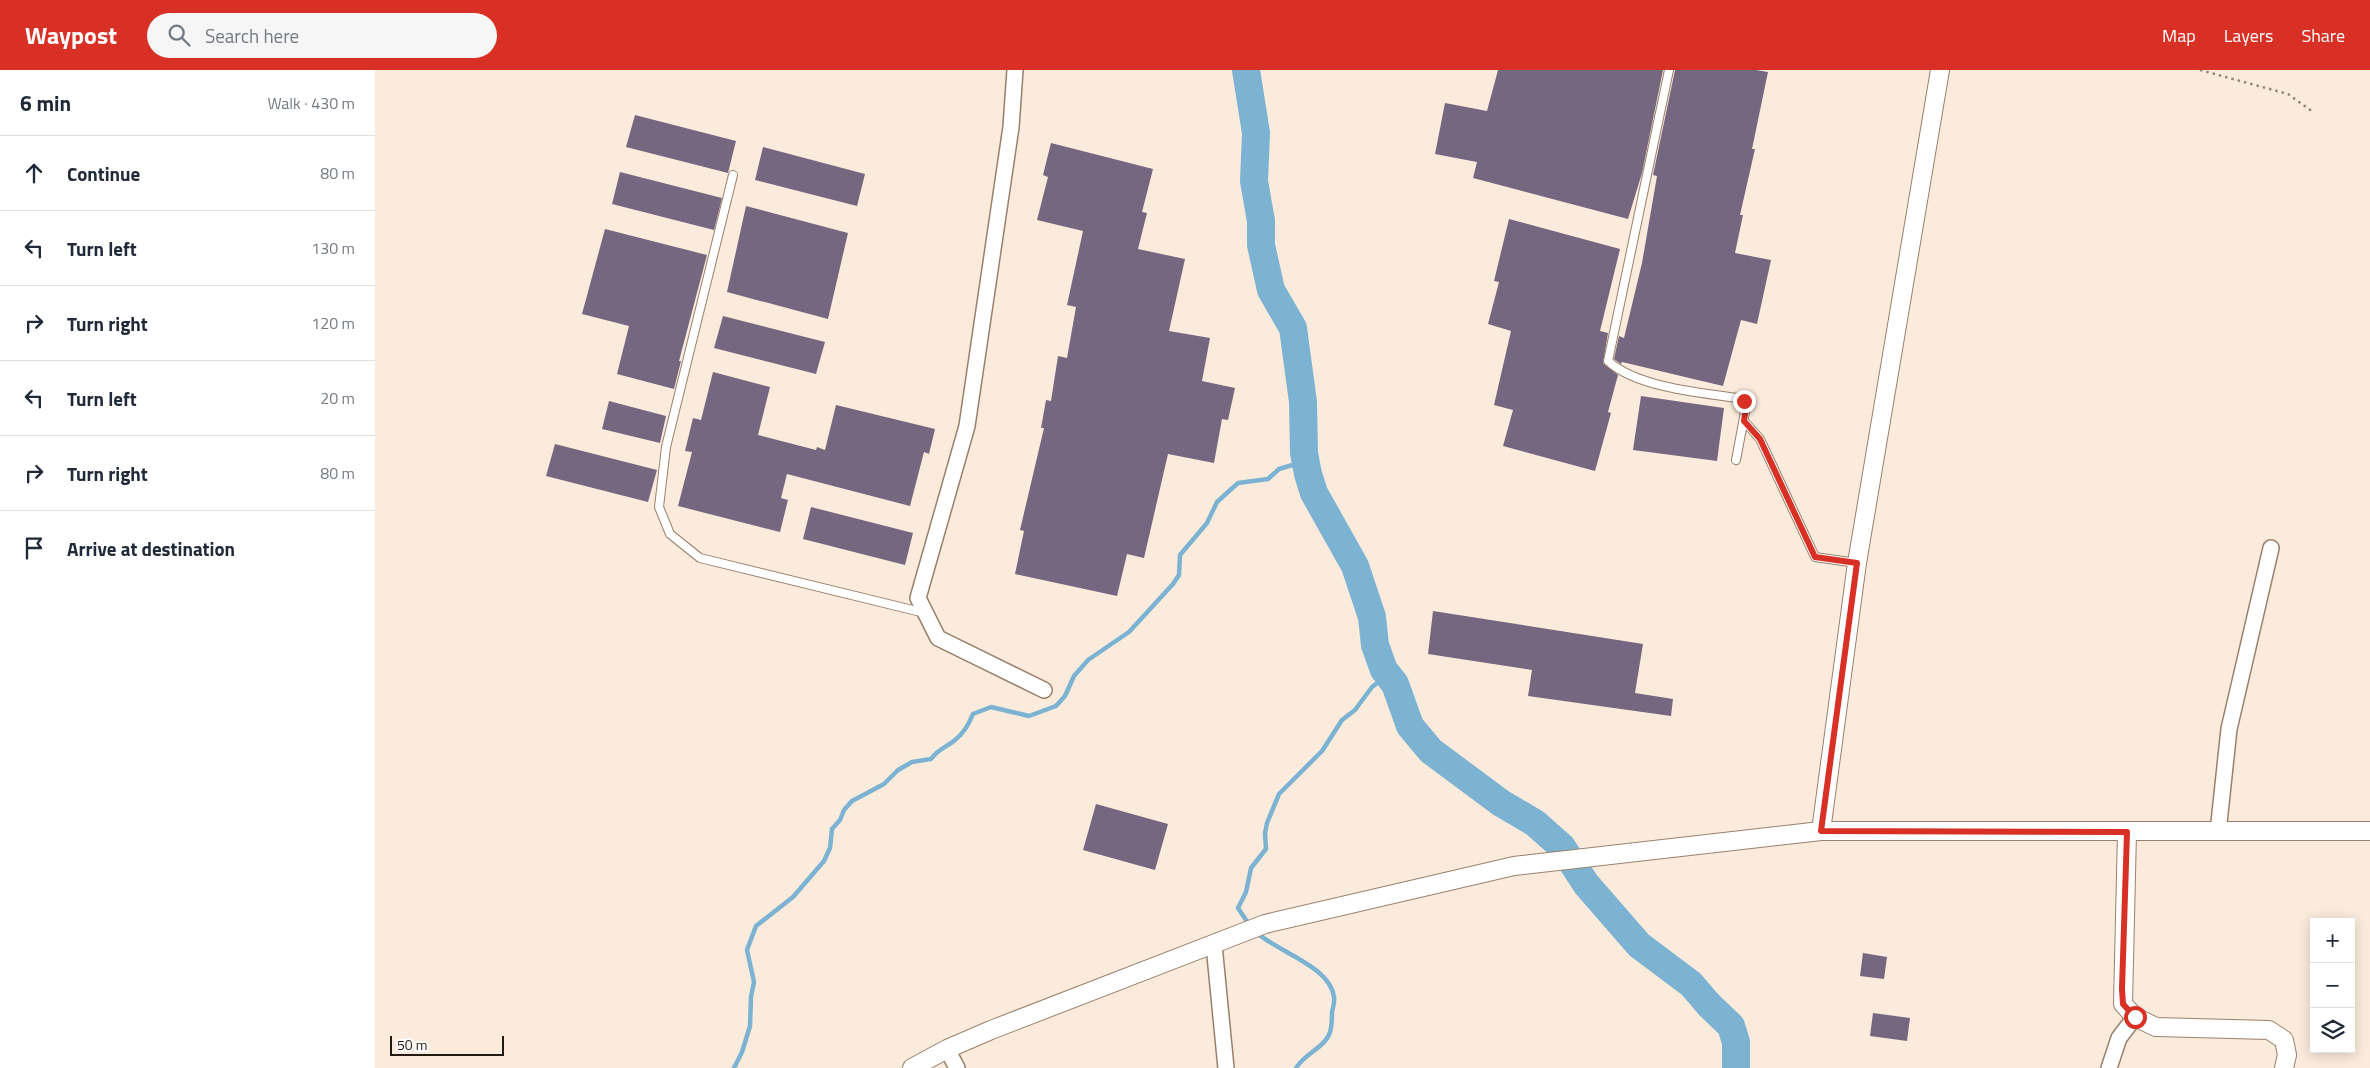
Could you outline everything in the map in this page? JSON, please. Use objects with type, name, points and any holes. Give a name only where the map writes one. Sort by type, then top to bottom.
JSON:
[{"type":"street","points":[[1015,70],[1011,127],[967,426],[918,598],[938,638],[1044,690]]},
{"type":"street","points":[[1821,831],[1857,563],[1940,70]]},
{"type":"street","points":[[2218,832],[2229,729],[2271,548]]},
{"type":"street","points":[[912,1068],[947,1049],[991,1030],[1265,924],[1494,871],[1541,863],[1821,831],[2370,831]]},
{"type":"street","points":[[2127,832],[2123,1004],[2135,1017],[2155,1027],[2269,1030],[2285,1040],[2287,1055],[2284,1068]]},
{"type":"street","points":[[1214,945],[1226,1068]]},
{"type":"street","points":[[2109,1068],[2119,1038],[2135,1017]]},
{"type":"street","points":[[947,1049],[957,1068]]},
{"type":"lane","points":[[1669,70],[1608,361],[1618,371],[1671,388],[1737,398],[1744,401],[1746,407],[1736,460]]},
{"type":"lane","points":[[733,176],[666,447],[659,507],[670,534],[700,558],[925,613]]},
{"type":"lane","points":[[1744,421],[1760,439],[1815,557],[1857,563]]},
{"type":"path","points":[[2200,70],[2288,94],[2313,112]]},
{"type":"building","points":[[1498,70],[1663,70],[1642,173],[1628,219],[1473,178],[1477,162],[1435,154],[1445,103],[1487,111]]},
{"type":"building","points":[[1675,70],[1756,70],[1768,72],[1752,149],[1755,149],[1740,215],[1743,215],[1735,253],[1771,260],[1757,324],[1741,320],[1723,386],[1622,362],[1621,364],[1614,359],[1619,336],[1624,338],[1642,263],[1657,176],[1653,175]]},
{"type":"building","points":[[635,115],[736,141],[728,173],[626,147]]},
{"type":"building","points":[[1051,143],[1153,169],[1142,212],[1147,213],[1138,249],[1185,259],[1169,331],[1210,338],[1202,381],[1235,388],[1228,420],[1222,419],[1214,463],[1168,454],[1144,558],[1127,554],[1117,596],[1015,574],[1024,531],[1020,530],[1044,428],[1041,428],[1046,400],[1051,401],[1058,356],[1067,358],[1076,307],[1067,305],[1083,231],[1037,220],[1048,177],[1043,175]]},
{"type":"building","points":[[763,147],[865,174],[857,206],[755,180]]},
{"type":"building","points":[[620,172],[722,198],[714,230],[612,204]]},
{"type":"building","points":[[746,206],[848,233],[828,319],[727,292]]},
{"type":"building","points":[[1509,219],[1620,249],[1600,331],[1608,333],[1603,363],[1618,375],[1608,412],[1611,413],[1595,471],[1503,446],[1513,410],[1494,405],[1511,331],[1488,324],[1499,282],[1494,281]]},
{"type":"building","points":[[605,229],[707,255],[679,361],[681,361],[674,389],[617,374],[629,326],[582,314]]},
{"type":"building","points":[[723,316],[825,342],[816,374],[714,348]]},
{"type":"building","points":[[713,372],[770,387],[758,435],[816,450],[817,447],[825,450],[836,405],[935,429],[929,454],[924,452],[910,506],[787,474],[781,498],[788,500],[780,532],[678,506],[692,452],[685,451],[693,418],[701,420]]},
{"type":"building","points":[[1641,396],[1724,408],[1717,461],[1633,450]]},
{"type":"building","points":[[609,401],[666,416],[660,443],[602,429]]},
{"type":"building","points":[[555,444],[657,470],[648,502],[546,476]]},
{"type":"building","points":[[811,507],[913,533],[905,565],[803,539]]},
{"type":"building","points":[[1433,611],[1643,644],[1635,693],[1673,699],[1671,716],[1528,696],[1532,670],[1428,654]]},
{"type":"building","points":[[1096,804],[1168,824],[1155,870],[1083,850]]},
{"type":"building","points":[[1863,953],[1887,957],[1884,979],[1860,976]]},
{"type":"building","points":[[1873,1013],[1910,1018],[1907,1041],[1870,1036]]},
{"type":"waterway","points":[[1246,70],[1256,133],[1254,181],[1261,221],[1261,245],[1271,290],[1293,328],[1303,402],[1304,453],[1308,474],[1314,493],[1355,566],[1372,617],[1375,645],[1384,670],[1395,684],[1410,726],[1431,751],[1501,803],[1535,823],[1562,847],[1586,884],[1639,945],[1691,984],[1731,1026],[1736,1042],[1736,1068]]},
{"type":"waterway","points":[[734,1068],[742,1052],[750,1026],[751,997],[754,982],[747,950],[756,926],[793,897],[824,861],[830,848],[832,829],[852,801],[884,784],[898,770],[912,762],[931,759],[961,734],[973,714],[991,707],[1029,716],[1056,706],[1065,696],[1074,676],[1088,660],[1129,632],[1173,584],[1179,575],[1180,555],[1207,523],[1217,502],[1238,483],[1268,479],[1279,469],[1306,461]]},
{"type":"waterway","points":[[1250,926],[1238,908],[1246,892],[1251,868],[1266,849],[1265,833],[1267,823],[1279,794],[1322,751],[1342,720],[1355,710],[1372,687],[1388,675]]},
{"type":"waterway","points":[[1256,932],[1313,968],[1330,986],[1334,997],[1328,1037],[1296,1068]]},
{"type":"route","points":[[1744,401],[1746,407],[1744,421],[1760,439],[1815,557],[1857,563],[1821,831],[2127,832],[2122,989],[2123,1004],[2135,1017]]}]
